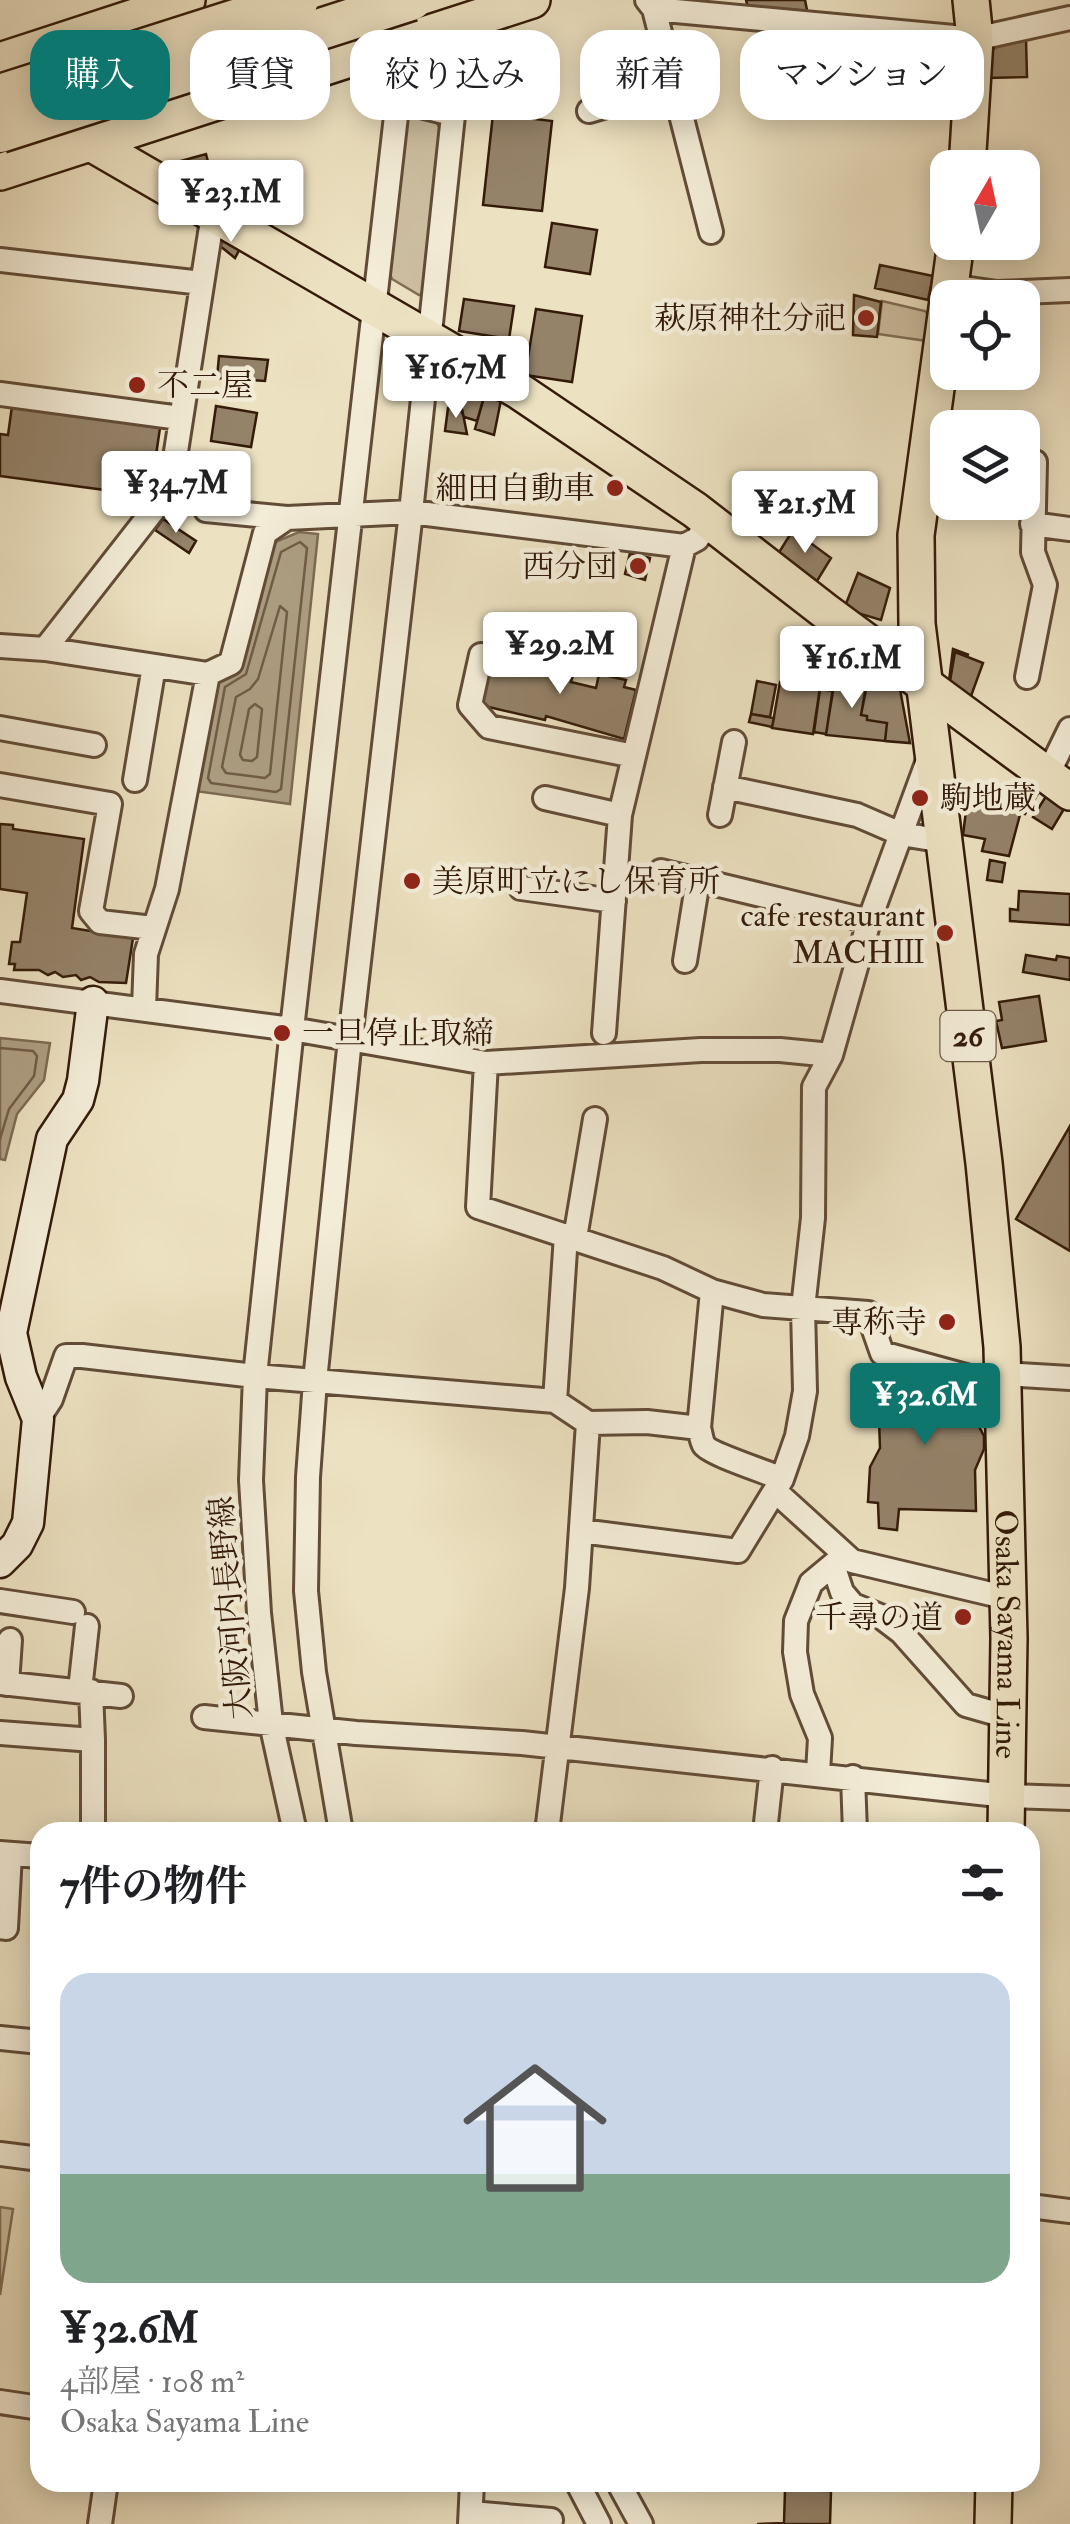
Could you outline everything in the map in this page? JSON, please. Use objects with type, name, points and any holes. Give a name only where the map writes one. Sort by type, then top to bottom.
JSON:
[{"type":"highway","points":[[0,93],[298,0]]},
{"type":"highway","points":[[0,132],[412,0]]},
{"type":"main road","points":[[0,60],[188,0]]},
{"type":"main road","points":[[0,172],[532,0]]},
{"type":"main road","points":[[971,0],[974,30]]},
{"type":"main road","points":[[0,93],[519,391],[710,522],[1059,784]]},
{"type":"main road","points":[[969,150],[971,120]]},
{"type":"main road","name":"Osaka Sayama Line","points":[[935,390],[916,535],[917,624],[984,1163],[1003,1374],[1008,1598],[1006,1822]]},
{"type":"main road","points":[[994,2492],[994,2524]]},
{"type":"street","points":[[658,30],[651,4],[892,30]]},
{"type":"street","points":[[984,37],[1070,18]]},
{"type":"street","points":[[463,30],[464,22]]},
{"type":"street","name":"大阪河内長野線","points":[[293,1822],[271,1723],[259,1613],[251,1480],[255,1376],[373,306],[397,120]]},
{"type":"street","points":[[339,1822],[314,1672],[306,1591],[314,1381],[451,120]]},
{"type":"street","points":[[685,120],[708,181],[711,232]]},
{"type":"street","points":[[45,649],[163,498],[175,458],[213,214]]},
{"type":"street","points":[[0,260],[202,284]]},
{"type":"street","points":[[1040,291],[1070,290]]},
{"type":"street","points":[[0,394],[180,418]]},
{"type":"street","points":[[206,510],[287,518],[411,512],[684,546],[698,539],[710,522]]},
{"type":"street","points":[[0,646],[45,649],[208,674],[231,663],[265,534],[287,518]]},
{"type":"street","points":[[1027,677],[1045,585],[1033,552],[1032,520]]},
{"type":"street","points":[[1032,524],[1070,529]]},
{"type":"street","points":[[604,1033],[620,815],[684,546]]},
{"type":"street","points":[[481,656],[470,704],[489,727],[634,756]]},
{"type":"street","points":[[135,780],[154,666]]},
{"type":"street","points":[[144,1008],[146,954],[166,889],[208,674]]},
{"type":"street","points":[[0,728],[94,744]]},
{"type":"street","points":[[1059,784],[1070,729]]},
{"type":"street","points":[[720,816],[734,742]]},
{"type":"street","points":[[581,1531],[738,1551],[779,1485],[797,1436],[805,1391],[803,1308],[812,1218],[814,1087],[831,1055],[869,922],[933,746]]},
{"type":"street","points":[[0,785],[110,804],[91,911],[100,922],[153,928]]},
{"type":"street","points":[[725,787],[856,815],[900,834],[944,841]]},
{"type":"street","points":[[545,798],[620,815]]},
{"type":"street","points":[[661,871],[869,922]]},
{"type":"street","points":[[684,961],[698,880]]},
{"type":"street","points":[[521,888],[614,901]]},
{"type":"street","points":[[0,991],[292,1029],[486,1063],[701,1050],[780,1050],[831,1055]]},
{"type":"street","points":[[38,1419],[21,1377],[12,1333],[52,1139],[78,1100],[83,1082],[94,1002]]},
{"type":"street","points":[[486,1063],[478,1207],[663,1268],[712,1291],[762,1306],[868,1313],[882,1353],[978,1379],[1003,1374],[1070,1378]]},
{"type":"street","points":[[555,1401],[571,1236],[595,1119]]},
{"type":"street","points":[[712,1291],[699,1428],[705,1446],[714,1454],[754,1466],[779,1485],[839,1560],[842,1592],[853,1604],[880,1616],[901,1632],[966,1705],[1008,1717]]},
{"type":"street","points":[[0,1562],[17,1545],[28,1523],[38,1419],[66,1356],[555,1401],[588,1423],[648,1422],[699,1428]]},
{"type":"street","points":[[548,1822],[581,1531],[588,1423]]},
{"type":"street","points":[[818,1773],[820,1738],[802,1694],[794,1652],[796,1621],[811,1583],[839,1560],[1008,1598]]},
{"type":"street","points":[[0,1601],[80,1619],[93,1740],[92,1822]]},
{"type":"street","points":[[10,1640],[4,1684],[122,1696]]},
{"type":"street","points":[[204,1717],[772,1768],[1007,1796],[1065,1798]]},
{"type":"street","points":[[0,1733],[93,1740]]},
{"type":"street","points":[[765,1822],[772,1768]]},
{"type":"street","points":[[853,1776],[855,1822]]},
{"type":"street","points":[[0,1927],[6,1928],[5,1854],[30,1855]]},
{"type":"street","points":[[0,2038],[30,2041]]},
{"type":"street","points":[[0,2154],[30,2158]]},
{"type":"street","points":[[1040,2207],[1070,2211]]},
{"type":"street","points":[[0,2402],[30,2406]]},
{"type":"street","points":[[100,2524],[105,2492]]},
{"type":"street","points":[[472,2492],[471,2519],[551,2520]]},
{"type":"street","points":[[582,2492],[600,2524]]},
{"type":"street","points":[[623,2492],[641,2524]]},
{"type":"shaded area","points":[[407,120],[434,120],[442,131],[425,292],[419,295],[392,279],[387,267]]},
{"type":"shaded area","points":[[882,301],[925,311],[930,317],[927,341],[878,334]]},
{"type":"shaded area","points":[[0,2207],[13,2209],[0,2295]]},
{"type":"water","points":[[299,532],[318,534],[290,804],[195,791],[217,678],[273,543]]},
{"type":"water","points":[[0,1038],[50,1043],[44,1080],[17,1114],[5,1160],[0,1159]]},
{"type":"building","points":[[746,0],[805,0],[808,15],[748,7]]},
{"type":"building","points":[[1026,39],[1027,77],[987,78],[987,57],[998,44]]},
{"type":"building","points":[[492,120],[552,121],[542,211],[483,205]]},
{"type":"building","points":[[206,154],[208,162],[198,165],[192,186],[169,170],[170,164]]},
{"type":"building","points":[[552,223],[597,230],[590,274],[545,267]]},
{"type":"building","points":[[227,234],[243,243],[235,258],[220,246]]},
{"type":"building","points":[[880,265],[933,276],[928,300],[875,288]]},
{"type":"building","name":"萩原神社分祀","points":[[854,295],[881,302],[877,337],[853,335]]},
{"type":"building","points":[[464,299],[514,306],[509,339],[459,331]]},
{"type":"building","points":[[536,309],[582,316],[572,382],[525,375]]},
{"type":"building","points":[[219,356],[268,360],[265,381],[217,378]]},
{"type":"building","points":[[453,366],[487,386],[477,421],[464,417],[451,386]]},
{"type":"building","points":[[487,387],[502,395],[494,435],[475,429]]},
{"type":"building","points":[[12,406],[160,428],[150,496],[0,476],[0,434],[8,435]]},
{"type":"building","points":[[216,406],[257,413],[251,447],[211,441]]},
{"type":"building","points":[[448,408],[462,409],[467,434],[445,431]]},
{"type":"building","points":[[163,519],[196,541],[189,553],[155,530]]},
{"type":"building","points":[[793,530],[831,558],[817,581],[778,554]]},
{"type":"building","name":"西分団","points":[[630,553],[650,558],[645,580],[625,574]]},
{"type":"building","points":[[858,573],[890,588],[881,620],[844,609]]},
{"type":"building","points":[[825,638],[839,641],[833,690],[820,688]]},
{"type":"building","points":[[839,641],[870,664],[868,679],[837,675]]},
{"type":"building","points":[[955,652],[983,663],[971,696],[949,687]]},
{"type":"building","points":[[499,658],[512,661],[510,667],[547,676],[550,663],[575,669],[571,682],[596,688],[599,674],[626,680],[624,687],[636,690],[624,739],[546,716],[545,720],[480,705],[490,663],[497,665]]},
{"type":"building","points":[[870,664],[899,684],[910,743],[885,741],[887,723],[867,720],[867,716],[861,715]]},
{"type":"building","points":[[835,674],[868,679],[861,715],[867,716],[867,720],[887,723],[885,741],[826,735]]},
{"type":"building","points":[[791,680],[821,681],[813,734],[772,728],[780,682],[790,684]]},
{"type":"building","points":[[757,681],[776,685],[770,717],[751,714]]},
{"type":"building","points":[[820,689],[833,691],[826,734],[814,732]]},
{"type":"building","points":[[751,714],[774,718],[772,727],[749,722]]},
{"type":"building","points":[[1031,783],[1041,789],[1025,814],[1015,807]]},
{"type":"building","points":[[1048,793],[1067,804],[1052,829],[1033,817]]},
{"type":"building","points":[[968,795],[1021,811],[1009,856],[982,851],[985,839],[963,835]]},
{"type":"building","points":[[0,824],[84,839],[72,928],[133,938],[126,983],[14,970],[15,964],[9,964],[12,942],[20,942],[27,893],[0,889]]},
{"type":"building","points":[[990,860],[1005,863],[1002,882],[987,880]]},
{"type":"building","points":[[1019,891],[1070,894],[1070,925],[1010,921],[1010,909],[1018,910]]},
{"type":"building","points":[[1026,955],[1070,958],[1070,980],[1023,972]]},
{"type":"building","points":[[1039,996],[1046,1041],[1002,1048],[996,1021],[1002,1020],[999,1002]]},
{"type":"building","points":[[1070,1126],[1070,1251],[1016,1219]]},
{"type":"building","points":[[912,1370],[945,1381],[944,1388],[977,1388],[976,1421],[984,1436],[984,1449],[975,1470],[976,1511],[899,1509],[897,1530],[879,1528],[878,1503],[868,1502],[870,1467],[880,1448],[879,1420],[886,1371]]},
{"type":"building","points":[[785,2492],[831,2492],[830,2524],[757,2524],[784,2523]]},
{"type":"place","name":"萩原神社分祀","points":[[866,318]]},
{"type":"place","name":"不二屋","points":[[137,385]]},
{"type":"place","name":"細田自動車","points":[[615,488]]},
{"type":"place","name":"西分団","points":[[638,566]]},
{"type":"place","name":"駒地蔵","points":[[920,798]]},
{"type":"place","name":"美原町立にし保育所","points":[[412,881]]},
{"type":"place","name":"cafe restaurant MACHⅢ","points":[[945,933]]},
{"type":"place","name":"一旦停止取締","points":[[282,1033]]},
{"type":"place","name":"専称寺","points":[[947,1322]]},
{"type":"place","name":"千尋の道","points":[[963,1617]]}]
